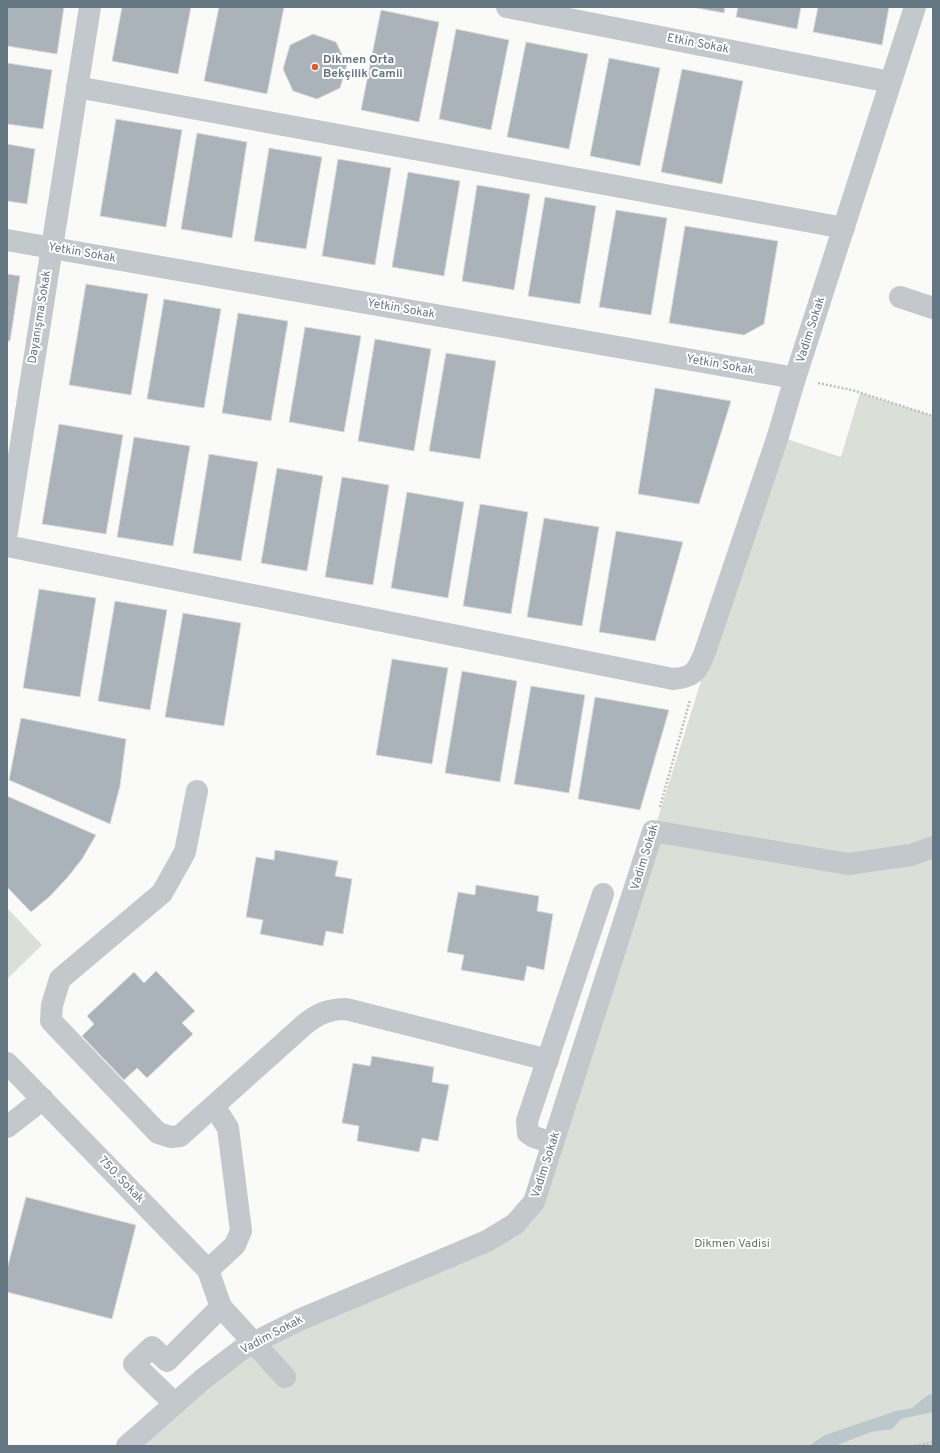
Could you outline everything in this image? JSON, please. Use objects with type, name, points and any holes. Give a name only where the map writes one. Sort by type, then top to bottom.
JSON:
[{"type":"street","name":"Dayanışma Sokak","points":[[7,532],[90,7]]},
{"type":"street","name":"Etkin Sokak","points":[[507,7],[890,82]]},
{"type":"street","name":"Vadim Sokak","points":[[702,660],[778,436],[795,378],[915,7]]},
{"type":"street","points":[[77,87],[844,228]]},
{"type":"street","name":"Yetkin Sokak","points":[[7,240],[795,378]]},
{"type":"street","points":[[900,297],[933,308]]},
{"type":"street","points":[[7,546],[673,678],[688,677],[702,660]]},
{"type":"street","points":[[197,791],[184,852],[162,893],[60,980],[52,1005],[51,1021],[158,1133],[171,1137],[180,1136],[304,1025],[324,1012],[335,1009],[346,1010],[548,1060]]},
{"type":"street","points":[[654,831],[848,864],[911,855],[933,847]]},
{"type":"street","name":"Vadim Sokak","points":[[127,1446],[174,1403],[245,1347],[299,1320],[487,1241],[515,1224],[534,1202],[654,831]]},
{"type":"street","points":[[553,1143],[534,1137],[528,1133],[527,1121],[603,894]]},
{"type":"street","name":"750. Sokak","points":[[7,1063],[208,1270],[221,1307]]},
{"type":"street","points":[[7,1127],[43,1099]]},
{"type":"street","points":[[208,1270],[234,1245],[241,1231],[228,1128],[214,1106]]},
{"type":"street","points":[[174,1403],[134,1364],[152,1347],[167,1361],[221,1307],[285,1377]]},
{"type":"path","points":[[795,378],[852,390],[933,416]]},
{"type":"path","name":"Vadim Sokak","points":[[654,831],[702,660]]},
{"type":"path","points":[[914,1446],[933,1442]]},
{"type":"green space","name":"Dikmen Vadisi","points":[[860,393],[933,416],[933,1446],[127,1446],[203,1379],[515,1225],[647,853],[778,436],[841,457]]},
{"type":"green space","points":[[7,908],[42,945],[7,979]]},
{"type":"shaded area","points":[[933,1393],[933,1412],[901,1419],[892,1429],[871,1432],[835,1446],[809,1446],[825,1435],[896,1411],[912,1408],[928,1395]]},
{"type":"building","points":[[7,7],[64,7],[57,54],[7,46]]},
{"type":"building","points":[[122,7],[191,7],[178,74],[112,61]]},
{"type":"building","points":[[219,7],[284,7],[267,94],[204,81]]},
{"type":"building","points":[[692,7],[725,7],[724,13]]},
{"type":"building","points":[[738,7],[801,7],[797,29],[736,17]]},
{"type":"building","points":[[818,7],[889,7],[882,45],[813,32]]},
{"type":"building","points":[[381,10],[439,22],[419,122],[361,110]]},
{"type":"building","points":[[456,29],[509,40],[491,130],[439,119]]},
{"type":"building","name":"Dikmen Orta Bekçilik Camii","points":[[313,34],[336,42],[347,65],[340,88],[317,99],[293,91],[283,69],[290,45]]},
{"type":"building","points":[[526,42],[588,54],[569,149],[507,137]]},
{"type":"building","points":[[609,58],[660,68],[640,166],[590,156]]},
{"type":"building","points":[[7,63],[52,70],[43,129],[7,124]]},
{"type":"building","points":[[682,69],[743,81],[722,184],[661,172]]},
{"type":"building","points":[[116,119],[182,130],[166,227],[100,216]]},
{"type":"building","points":[[197,133],[247,142],[232,238],[181,229]]},
{"type":"building","points":[[7,144],[35,149],[27,204],[7,201]]},
{"type":"building","points":[[269,148],[322,157],[306,249],[254,241]]},
{"type":"building","points":[[338,159],[391,168],[375,265],[322,256]]},
{"type":"building","points":[[408,172],[460,181],[444,276],[392,267]]},
{"type":"building","points":[[477,185],[530,194],[514,290],[462,281]]},
{"type":"building","points":[[545,197],[596,206],[580,304],[528,296]]},
{"type":"building","points":[[616,210],[667,218],[651,315],[599,307]]},
{"type":"building","points":[[685,226],[778,241],[764,324],[744,335],[669,323]]},
{"type":"building","points":[[7,274],[20,276],[10,341],[7,341]]},
{"type":"building","points":[[86,284],[148,294],[131,395],[69,385]]},
{"type":"building","points":[[164,299],[221,309],[204,408],[147,399]]},
{"type":"building","points":[[238,313],[288,321],[271,421],[222,413]]},
{"type":"building","points":[[305,327],[361,336],[344,432],[289,422]]},
{"type":"building","points":[[375,339],[431,349],[414,451],[358,441]]},
{"type":"building","points":[[446,353],[496,361],[480,459],[429,451]]},
{"type":"building","points":[[655,388],[731,401],[699,504],[638,494]]},
{"type":"building","points":[[59,424],[123,435],[106,534],[42,524]]},
{"type":"building","points":[[134,437],[190,446],[173,546],[117,537]]},
{"type":"building","points":[[209,454],[258,462],[241,561],[193,553]]},
{"type":"building","points":[[277,468],[323,476],[307,571],[261,563]]},
{"type":"building","points":[[342,477],[389,485],[373,585],[325,577]]},
{"type":"building","points":[[407,492],[464,502],[448,598],[391,588]]},
{"type":"building","points":[[480,504],[528,512],[511,614],[463,606]]},
{"type":"building","points":[[544,518],[599,527],[582,626],[527,617]]},
{"type":"building","points":[[616,531],[683,542],[655,641],[599,632]]},
{"type":"building","points":[[39,589],[96,598],[80,697],[23,688]]},
{"type":"building","points":[[115,601],[167,610],[150,710],[98,701]]},
{"type":"building","points":[[183,613],[241,623],[224,726],[165,717]]},
{"type":"building","points":[[392,659],[448,668],[432,764],[376,755]]},
{"type":"building","points":[[462,671],[517,681],[500,782],[445,773]]},
{"type":"building","points":[[531,686],[585,695],[569,793],[514,784]]},
{"type":"building","points":[[595,697],[669,710],[640,810],[578,799]]},
{"type":"building","points":[[21,718],[126,739],[120,786],[110,824],[9,780]]},
{"type":"building","points":[[7,796],[96,835],[82,859],[67,878],[49,897],[31,912],[7,887]]},
{"type":"building","points":[[275,850],[338,861],[335,876],[352,879],[343,934],[326,931],[323,946],[260,934],[263,920],[246,917],[256,857],[274,860]]},
{"type":"building","points":[[476,885],[539,896],[537,911],[553,914],[544,970],[527,966],[524,981],[461,970],[464,955],[447,952],[458,892],[475,895]]},
{"type":"building","points":[[156,971],[195,1011],[182,1023],[193,1034],[147,1078],[137,1068],[124,1080],[82,1036],[94,1024],[87,1016],[134,972],[144,983]]},
{"type":"building","points":[[372,1056],[434,1067],[432,1082],[449,1085],[438,1141],[422,1138],[419,1152],[357,1141],[359,1126],[342,1123],[353,1063],[370,1066]]},
{"type":"building","points":[[26,1197],[136,1225],[112,1319],[7,1292],[7,1269]]},
{"type":"place","name":"Dikmen Orta Bekçilik Camii","points":[[315,67]]}]
